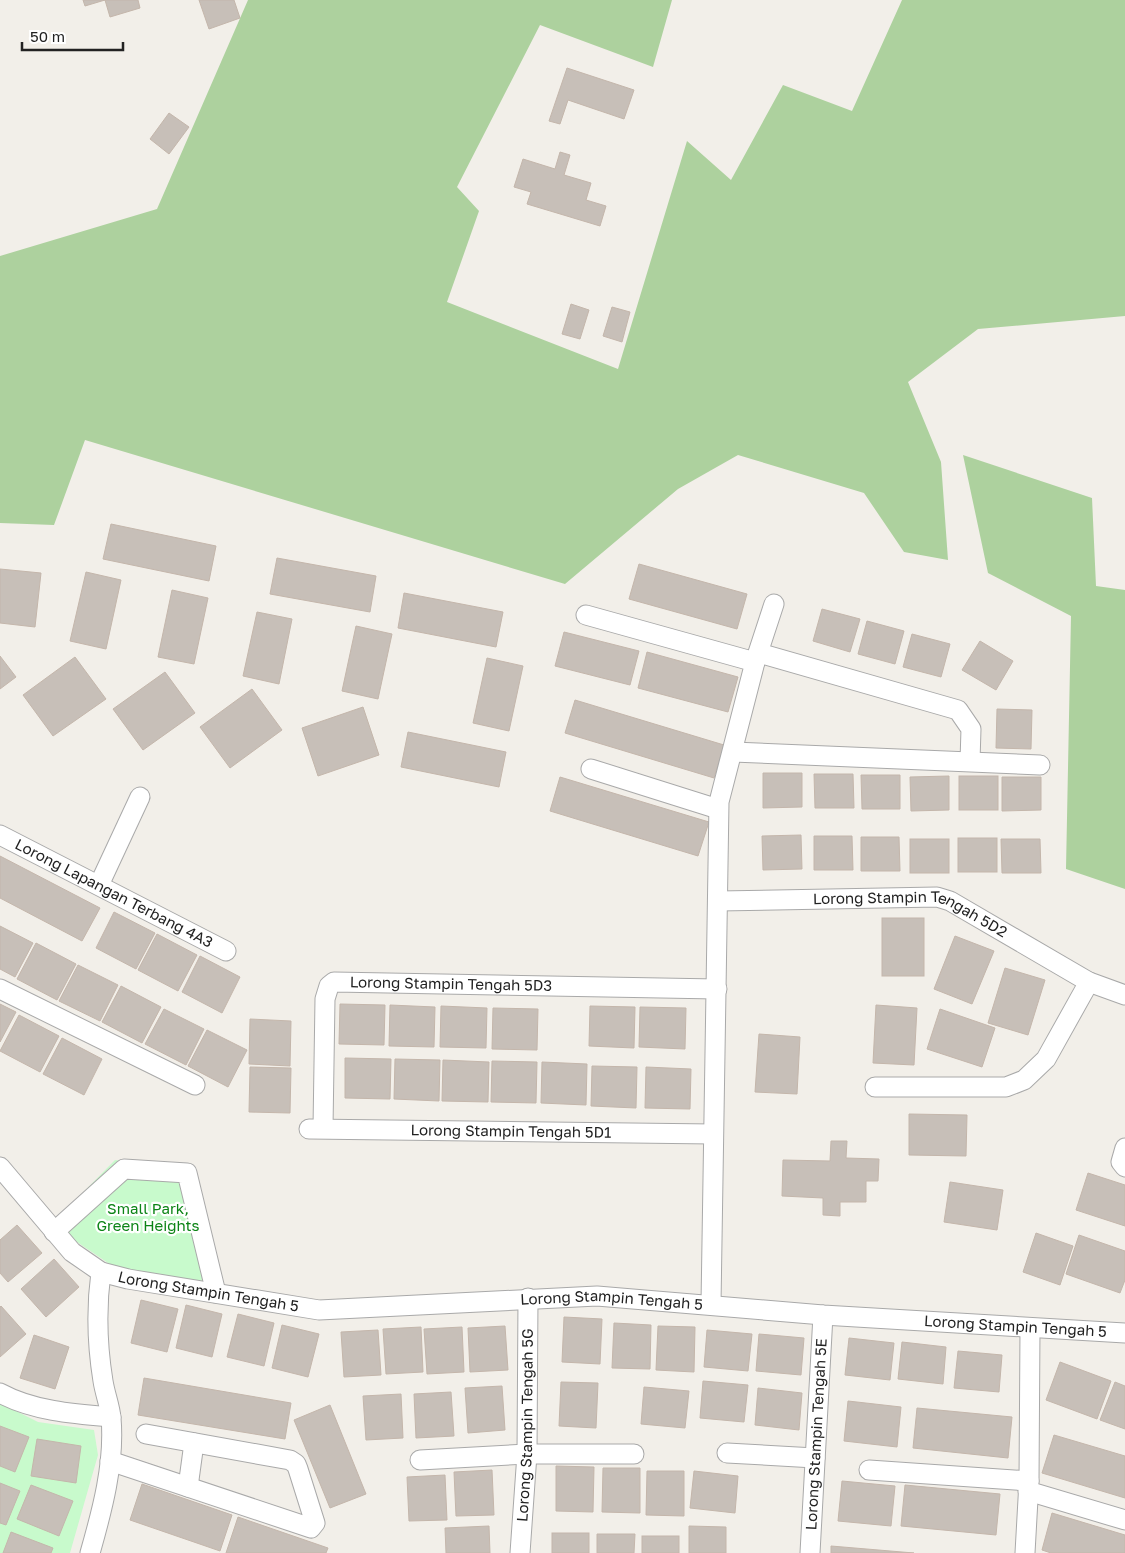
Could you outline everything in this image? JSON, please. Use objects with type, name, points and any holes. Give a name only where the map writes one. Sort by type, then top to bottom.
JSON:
[{"type":"street","points":[[711,1304],[717,989],[718,810],[757,658],[774,604]]},
{"type":"street","points":[[586,615],[958,710],[971,729],[970,761]]},
{"type":"street","points":[[733,752],[1040,765]]},
{"type":"street","points":[[591,769],[718,810]]},
{"type":"street","points":[[99,885],[140,798]]},
{"type":"street","name":"Lorong Lapangan Terbang 4A3","points":[[0,835],[226,951]]},
{"type":"street","name":"Lorong Stampin Tengah 5D2","points":[[718,901],[937,897],[950,901],[1089,982],[1125,994]]},
{"type":"street","name":"Lorong Stampin Tengah 5D3","points":[[316,1128],[325,999],[329,986],[334,982],[717,989]]},
{"type":"street","points":[[875,1087],[1006,1087],[1024,1080],[1046,1059],[1089,982]]},
{"type":"street","points":[[0,989],[195,1084]]},
{"type":"street","name":"Lorong Stampin Tengah 5D1","points":[[316,1128],[713,1134]]},
{"type":"street","points":[[1125,1148],[1121,1162],[1125,1167]]},
{"type":"street","points":[[0,1167],[72,1252],[100,1272],[96,1309],[98,1343],[111,1418],[110,1461],[97,1528],[90,1553]]},
{"type":"street","points":[[54,1232],[124,1169],[187,1173],[216,1293]]},
{"type":"street","name":"Lorong Stampin Tengah 5","points":[[100,1272],[128,1279],[319,1310],[597,1296],[711,1304],[824,1315],[1125,1334]]},
{"type":"street","name":"Lorong Stampin Tengah 5G","points":[[520,1553],[527,1454],[528,1298]]},
{"type":"street","name":"Lorong Stampin Tengah 5E","points":[[810,1553],[824,1315]]},
{"type":"street","points":[[1025,1553],[1029,1486],[1030,1329]]},
{"type":"street","points":[[0,1393],[42,1408],[111,1418]]},
{"type":"street","points":[[110,1461],[311,1528],[315,1523],[296,1464],[290,1460],[146,1434]]},
{"type":"street","points":[[188,1487],[194,1443]]},
{"type":"street","points":[[727,1453],[815,1458]]},
{"type":"street","points":[[420,1460],[527,1454],[634,1454]]},
{"type":"street","points":[[869,1470],[1029,1486],[1125,1520]]},
{"type":"green space","points":[[248,0],[672,0],[653,67],[540,25],[457,187],[479,211],[447,302],[618,369],[687,141],[731,180],[783,85],[852,111],[902,0],[1125,0],[1125,316],[978,329],[908,382],[941,462],[948,560],[904,552],[864,493],[738,455],[678,489],[565,584],[85,440],[54,525],[0,523],[0,256],[157,209]]},
{"type":"green space","points":[[963,455],[1092,498],[1096,586],[1125,590],[1125,889],[1066,869],[1071,616],[988,573]]},
{"type":"green space","name":"Small Park, Green Heights","points":[[115,1160],[194,1168],[220,1282],[192,1280],[114,1267],[74,1240],[57,1219]]},
{"type":"green space","points":[[0,1403],[38,1422],[94,1430],[98,1455],[70,1553],[0,1553]]},
{"type":"building","points":[[83,0],[105,0],[85,6]]},
{"type":"building","points":[[105,0],[138,0],[140,8],[110,17]]},
{"type":"building","points":[[199,0],[234,0],[240,18],[209,29]]},
{"type":"building","points":[[567,68],[634,90],[624,119],[568,100],[560,124],[549,121]]},
{"type":"building","points":[[169,113],[189,127],[169,154],[150,139]]},
{"type":"building","points":[[560,152],[570,155],[564,175],[591,183],[586,200],[606,206],[600,226],[527,204],[531,192],[514,187],[523,159],[555,169]]},
{"type":"building","points":[[571,304],[589,310],[580,339],[562,334]]},
{"type":"building","points":[[612,307],[630,312],[622,342],[603,336]]},
{"type":"building","points":[[111,524],[216,546],[209,581],[103,559]]},
{"type":"building","points":[[277,558],[376,576],[370,612],[270,594]]},
{"type":"building","points":[[639,564],[747,594],[737,629],[629,599]]},
{"type":"building","points":[[0,569],[41,573],[35,627],[0,623]]},
{"type":"building","points":[[86,572],[121,580],[106,649],[70,641]]},
{"type":"building","points":[[172,590],[208,598],[194,664],[158,657]]},
{"type":"building","points":[[404,593],[503,612],[496,647],[398,628]]},
{"type":"building","points":[[822,609],[860,619],[850,652],[813,641]]},
{"type":"building","points":[[257,612],[292,619],[279,684],[243,676]]},
{"type":"building","points":[[867,621],[904,631],[895,664],[858,654]]},
{"type":"building","points":[[356,626],[392,634],[378,699],[342,691]]},
{"type":"building","points":[[564,632],[639,651],[630,685],[555,666]]},
{"type":"building","points":[[912,634],[950,644],[941,677],[903,667]]},
{"type":"building","points":[[980,641],[1013,661],[996,690],[962,670]]},
{"type":"building","points":[[647,652],[738,677],[728,712],[638,688]]},
{"type":"building","points":[[0,656],[16,677],[0,689]]},
{"type":"building","points":[[75,657],[106,699],[53,736],[23,695]]},
{"type":"building","points":[[487,658],[523,666],[509,731],[473,723]]},
{"type":"building","points":[[165,672],[195,713],[143,750],[113,709]]},
{"type":"building","points":[[252,689],[282,730],[230,768],[200,727]]},
{"type":"building","points":[[575,700],[724,745],[714,778],[565,733]]},
{"type":"building","points":[[363,707],[379,755],[318,776],[302,728]]},
{"type":"building","points":[[997,709],[1032,710],[1031,749],[996,748]]},
{"type":"building","points":[[408,732],[506,752],[499,787],[401,767]]},
{"type":"building","points":[[763,773],[802,773],[802,807],[763,808]]},
{"type":"building","points":[[814,774],[853,774],[854,808],[815,808]]},
{"type":"building","points":[[861,775],[900,775],[900,809],[862,809]]},
{"type":"building","points":[[949,776],[949,810],[911,811],[910,777]]},
{"type":"building","points":[[959,776],[998,776],[998,810],[959,810]]},
{"type":"building","points":[[560,777],[709,822],[698,856],[550,811]]},
{"type":"building","points":[[1002,777],[1041,777],[1041,810],[1002,811]]},
{"type":"building","points":[[801,835],[802,869],[763,870],[762,836]]},
{"type":"building","points":[[814,836],[852,836],[853,870],[814,870]]},
{"type":"building","points":[[861,837],[899,837],[900,871],[861,871]]},
{"type":"building","points":[[958,838],[997,838],[997,872],[958,872]]},
{"type":"building","points":[[910,839],[949,839],[949,873],[910,873]]},
{"type":"building","points":[[1001,839],[1040,839],[1041,873],[1002,873]]},
{"type":"building","points":[[0,856],[100,908],[82,941],[0,898]]},
{"type":"building","points":[[114,912],[155,933],[136,969],[96,948]]},
{"type":"building","points":[[882,918],[924,918],[924,976],[882,976]]},
{"type":"building","points":[[0,926],[33,943],[15,977],[0,969]]},
{"type":"building","points":[[157,934],[197,955],[178,991],[138,970]]},
{"type":"building","points":[[955,936],[994,951],[972,1004],[934,989]]},
{"type":"building","points":[[36,943],[76,964],[57,1000],[17,979]]},
{"type":"building","points":[[200,956],[240,977],[222,1013],[182,992]]},
{"type":"building","points":[[78,965],[118,985],[100,1021],[59,1001]]},
{"type":"building","points":[[1005,968],[1045,980],[1028,1035],[988,1023]]},
{"type":"building","points":[[121,986],[161,1007],[142,1043],[102,1022]]},
{"type":"building","points":[[0,1004],[16,1012],[0,1042]]},
{"type":"building","points":[[340,1004],[385,1005],[384,1045],[339,1044]]},
{"type":"building","points":[[390,1005],[435,1007],[434,1047],[389,1046]]},
{"type":"building","points":[[876,1005],[917,1008],[914,1065],[873,1063]]},
{"type":"building","points":[[441,1006],[487,1008],[486,1048],[440,1047]]},
{"type":"building","points":[[590,1006],[635,1007],[634,1048],[589,1046]]},
{"type":"building","points":[[640,1007],[686,1008],[685,1049],[639,1047]]},
{"type":"building","points":[[493,1008],[538,1009],[537,1050],[492,1049]]},
{"type":"building","points":[[164,1009],[204,1029],[186,1065],[145,1044]]},
{"type":"building","points":[[940,1009],[995,1028],[982,1067],[927,1049]]},
{"type":"building","points":[[19,1015],[59,1036],[40,1072],[0,1051]]},
{"type":"building","points":[[250,1019],[291,1021],[290,1066],[249,1064]]},
{"type":"building","points":[[207,1030],[247,1050],[228,1087],[188,1066]]},
{"type":"building","points":[[759,1034],[800,1037],[797,1094],[755,1092]]},
{"type":"building","points":[[62,1038],[102,1059],[84,1095],[43,1074]]},
{"type":"building","points":[[345,1058],[391,1059],[390,1099],[345,1098]]},
{"type":"building","points":[[395,1059],[440,1060],[439,1101],[394,1099]]},
{"type":"building","points":[[443,1060],[489,1062],[488,1102],[442,1101]]},
{"type":"building","points":[[492,1061],[537,1062],[536,1103],[491,1102]]},
{"type":"building","points":[[542,1062],[587,1064],[586,1105],[541,1103]]},
{"type":"building","points":[[592,1066],[637,1067],[636,1108],[591,1106]]},
{"type":"building","points":[[250,1067],[291,1068],[290,1113],[249,1112]]},
{"type":"building","points":[[646,1067],[691,1069],[690,1109],[645,1108]]},
{"type":"building","points":[[909,1114],[967,1115],[966,1156],[909,1155]]},
{"type":"building","points":[[831,1141],[847,1141],[846,1158],[879,1159],[878,1181],[866,1181],[866,1202],[840,1202],[840,1216],[823,1215],[823,1198],[782,1196],[783,1160],[830,1161]]},
{"type":"building","points":[[1088,1173],[1125,1185],[1125,1226],[1076,1210]]},
{"type":"building","points":[[950,1182],[1003,1190],[997,1230],[944,1222]]},
{"type":"building","points":[[17,1225],[42,1253],[8,1282],[0,1273],[0,1240]]},
{"type":"building","points":[[1036,1233],[1073,1246],[1060,1285],[1023,1272]]},
{"type":"building","points":[[1079,1235],[1125,1251],[1125,1280],[1120,1293],[1066,1274]]},
{"type":"building","points":[[54,1259],[79,1287],[46,1317],[21,1289]]},
{"type":"building","points":[[141,1300],[178,1309],[167,1352],[131,1343]]},
{"type":"building","points":[[186,1305],[222,1314],[212,1357],[176,1348]]},
{"type":"building","points":[[0,1307],[26,1334],[0,1357]]},
{"type":"building","points":[[238,1314],[274,1323],[264,1366],[227,1357]]},
{"type":"building","points":[[564,1317],[602,1319],[600,1364],[562,1362]]},
{"type":"building","points":[[614,1323],[651,1325],[650,1369],[612,1368]]},
{"type":"building","points":[[282,1325],[319,1334],[308,1377],[272,1368]]},
{"type":"building","points":[[505,1326],[508,1370],[470,1372],[468,1328]]},
{"type":"building","points":[[658,1326],[695,1327],[694,1372],[656,1370]]},
{"type":"building","points":[[421,1327],[423,1372],[386,1374],[383,1329]]},
{"type":"building","points":[[462,1327],[464,1372],[427,1374],[424,1329]]},
{"type":"building","points":[[378,1330],[381,1375],[344,1377],[341,1332]]},
{"type":"building","points":[[707,1330],[752,1334],[748,1371],[704,1367]]},
{"type":"building","points":[[759,1334],[804,1338],[801,1375],[756,1371]]},
{"type":"building","points":[[34,1335],[69,1347],[55,1389],[20,1378]]},
{"type":"building","points":[[849,1338],[894,1343],[890,1380],[845,1375]]},
{"type":"building","points":[[902,1342],[946,1347],[943,1384],[898,1379]]},
{"type":"building","points":[[958,1351],[1002,1355],[999,1392],[954,1388]]},
{"type":"building","points":[[1060,1362],[1111,1381],[1097,1419],[1046,1400]]},
{"type":"building","points":[[144,1378],[291,1403],[285,1439],[138,1415]]},
{"type":"building","points":[[703,1381],[748,1385],[744,1422],[700,1418]]},
{"type":"building","points":[[561,1382],[598,1383],[596,1428],[559,1426]]},
{"type":"building","points":[[1115,1382],[1125,1386],[1125,1429],[1100,1420]]},
{"type":"building","points":[[502,1386],[505,1430],[468,1433],[465,1388]]},
{"type":"building","points":[[644,1387],[689,1391],[685,1428],[641,1424]]},
{"type":"building","points":[[758,1388],[802,1393],[799,1430],[755,1425]]},
{"type":"building","points":[[451,1392],[454,1436],[416,1438],[414,1394]]},
{"type":"building","points":[[401,1394],[403,1438],[366,1440],[363,1396]]},
{"type":"building","points":[[848,1401],[901,1407],[897,1447],[844,1441]]},
{"type":"building","points":[[330,1405],[366,1494],[330,1508],[294,1420]]},
{"type":"building","points":[[917,1408],[1012,1417],[1008,1458],[913,1448]]},
{"type":"building","points":[[0,1426],[29,1437],[15,1472],[0,1466]]},
{"type":"building","points":[[1054,1435],[1125,1456],[1125,1498],[1042,1473]]},
{"type":"building","points":[[37,1439],[81,1446],[76,1483],[31,1476]]},
{"type":"building","points":[[556,1466],[594,1467],[593,1512],[556,1511]]},
{"type":"building","points":[[603,1468],[640,1468],[640,1513],[602,1512]]},
{"type":"building","points":[[492,1470],[494,1515],[456,1516],[454,1472]]},
{"type":"building","points":[[647,1471],[684,1471],[684,1516],[646,1515]]},
{"type":"building","points":[[694,1471],[738,1476],[735,1513],[690,1508]]},
{"type":"building","points":[[445,1475],[447,1520],[409,1521],[407,1477]]},
{"type":"building","points":[[842,1481],[895,1486],[891,1526],[838,1521]]},
{"type":"building","points":[[0,1483],[20,1491],[6,1525],[0,1523]]},
{"type":"building","points":[[142,1484],[232,1515],[220,1551],[130,1520]]},
{"type":"building","points":[[31,1485],[73,1501],[59,1536],[17,1519]]},
{"type":"building","points":[[905,1485],[1000,1494],[996,1535],[901,1526]]},
{"type":"building","points":[[1052,1513],[1125,1535],[1125,1553],[1051,1553],[1042,1550]]},
{"type":"building","points":[[238,1517],[328,1548],[326,1553],[226,1553]]},
{"type":"building","points":[[489,1526],[490,1553],[446,1553],[445,1528]]},
{"type":"building","points":[[689,1526],[726,1527],[726,1553],[689,1553]]},
{"type":"building","points":[[11,1532],[53,1548],[51,1553],[3,1553]]},
{"type":"building","points":[[552,1533],[589,1533],[589,1553],[552,1553]]},
{"type":"building","points":[[597,1534],[635,1534],[634,1553],[597,1553]]},
{"type":"building","points":[[642,1536],[679,1536],[679,1553],[642,1553]]},
{"type":"building","points":[[831,1546],[914,1553],[831,1553]]}]
